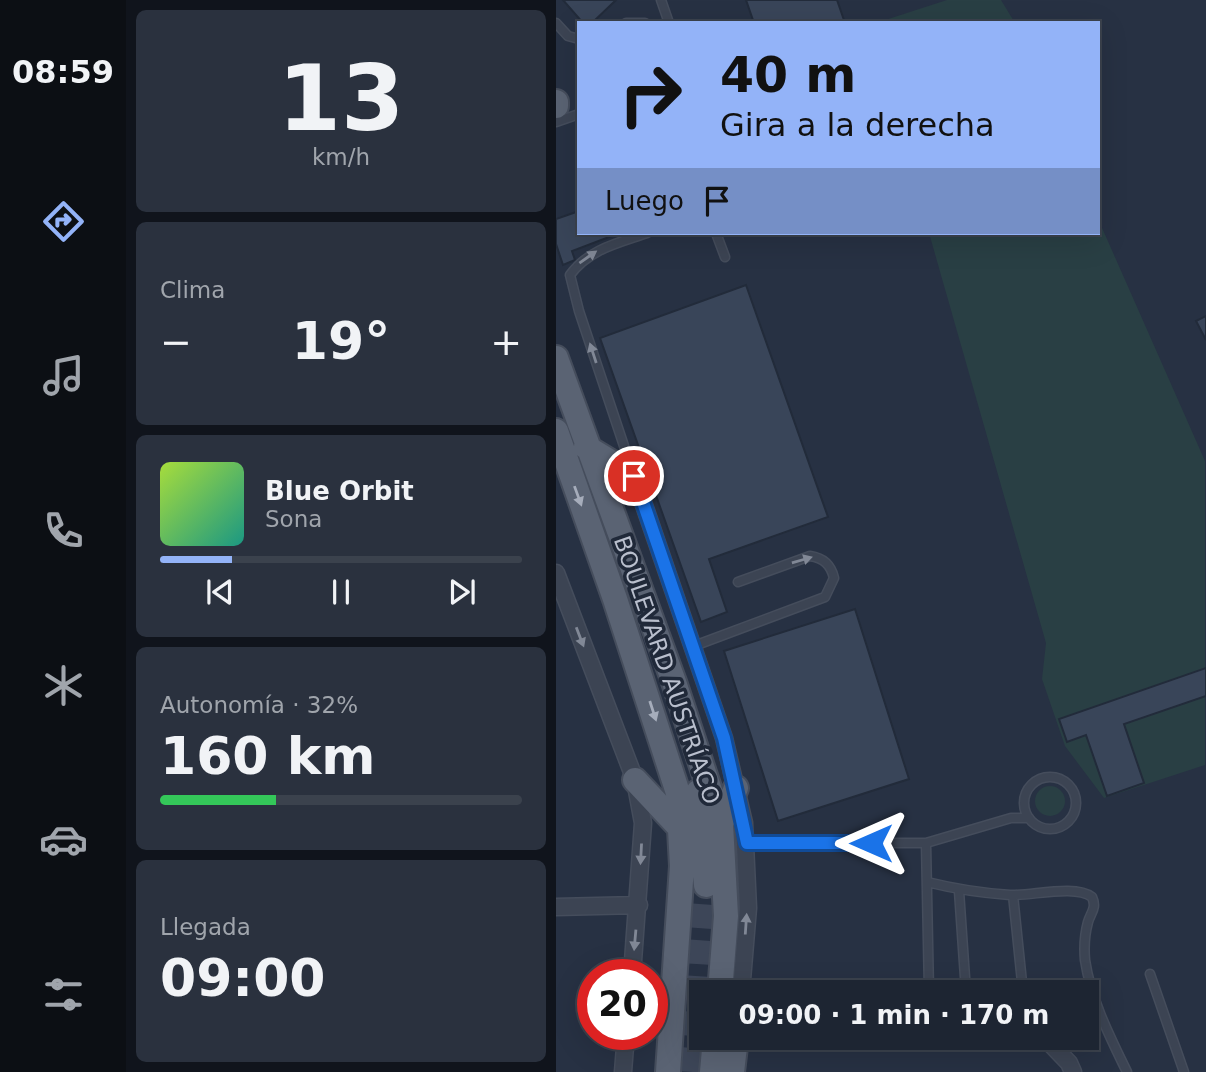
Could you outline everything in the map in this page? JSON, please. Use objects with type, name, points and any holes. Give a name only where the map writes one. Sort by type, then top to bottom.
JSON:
[{"type":"main road","name":"BOULEVARD AUSTRÍACO","points":[[556,358],[586,447],[652,621],[721,824],[726,916],[721,980]]},
{"type":"main road","name":"BOULEVARD AUSTRÍACO","points":[[556,431],[678,793],[683,866],[666,1068]]},
{"type":"main road","points":[[586,447],[634,476]]},
{"type":"main road","points":[[692,743],[703,831],[706,885]]},
{"type":"main road","points":[[635,780],[682,830]]},
{"type":"main road","points":[[721,824],[736,788]]},
{"type":"main road","points":[[712,1072],[714,1050]]},
{"type":"main road","points":[[732,1072],[735,1050]]},
{"type":"street","points":[[634,476],[694,646],[724,738],[736,788],[747,843],[747,908],[742,980]]},
{"type":"street","points":[[556,573],[635,780],[643,822],[634,959]]},
{"type":"street","points":[[556,907],[639,905]]},
{"type":"street","points":[[623,1072],[625,1050]]},
{"type":"street","points":[[1057,1050],[1069,1063],[1073,1072]]},
{"type":"lane","points":[[661,0],[668,21]]},
{"type":"lane","points":[[556,23],[568,36],[577,38]]},
{"type":"lane","points":[[556,122],[577,115]]},
{"type":"lane","points":[[634,476],[570,275],[578,263],[597,250],[638,235]]},
{"type":"lane","points":[[717,235],[725,257]]},
{"type":"lane","points":[[694,646],[825,597],[834,578],[829,565],[810,556],[738,582]]},
{"type":"lane","points":[[747,843],[926,843],[1011,818],[1029,818],[1046,828],[1061,826],[1072,815],[1076,800],[1070,786],[1064,780],[1048,776],[1034,782],[1028,788],[1024,803],[1029,818]]},
{"type":"lane","points":[[926,843],[929,980]]},
{"type":"lane","points":[[927,882],[959,891],[1013,895],[1081,892],[1092,897],[1094,909],[1088,920],[1085,959],[1098,1008],[1127,1072]]},
{"type":"lane","points":[[959,891],[965,980]]},
{"type":"lane","points":[[1013,895],[1022,980]]},
{"type":"lane","points":[[1150,974],[1184,1072]]},
{"type":"green space","points":[[947,0],[1001,0],[1014,21],[882,21]]},
{"type":"green space","points":[[1100,223],[1205,461],[1205,765],[1104,798],[1065,746],[1042,679],[1046,643],[930,235],[1100,235]]},
{"type":"green space","points":[[1050,786],[1060,791],[1065,801],[1060,811],[1050,816],[1040,811],[1035,801],[1040,791]]},
{"type":"building","points":[[563,0],[616,0],[594,21],[581,21]]},
{"type":"building","points":[[746,0],[837,0],[844,21],[753,21]]},
{"type":"building","points":[[577,212],[577,235],[614,235],[572,251],[575,260],[563,265],[556,244],[556,219]]},
{"type":"building","points":[[746,285],[828,517],[709,559],[727,612],[701,622],[600,338]]},
{"type":"building","points":[[1206,316],[1206,340],[1196,321]]},
{"type":"building","points":[[855,609],[909,779],[778,821],[724,651]]},
{"type":"building","points":[[1206,668],[1206,696],[1124,724],[1144,783],[1107,796],[1086,735],[1067,742],[1059,719]]},
{"type":"tunnel","points":[[693,1072],[706,885]]},
{"type":"route","points":[[634,476],[724,738],[747,843],[871,843]]}]
